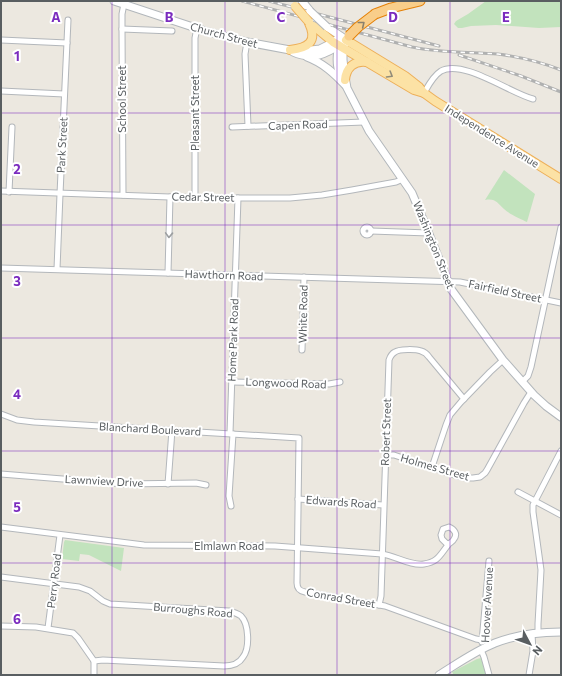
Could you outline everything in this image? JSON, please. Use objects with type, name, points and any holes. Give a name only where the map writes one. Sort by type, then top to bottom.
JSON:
[{"type":"highway","points":[[342,41],[375,14],[391,8],[420,1]]},
{"type":"main road","name":"Church Street","points":[[114,1],[197,28],[247,42],[290,50],[317,50],[342,41]]},
{"type":"main road","points":[[290,1],[309,22],[342,41]]},
{"type":"main road","points":[[302,1],[342,41]]},
{"type":"main road","points":[[290,50],[305,47],[311,42],[313,32],[309,22]]},
{"type":"main road","name":"Church Street","points":[[290,50],[301,55],[321,55],[330,51],[342,41]]},
{"type":"main road","name":"Independence Avenue","points":[[342,41],[370,63],[412,89],[424,93]]},
{"type":"main road","name":"Independence Avenue","points":[[342,41],[406,76],[435,101],[561,179]]},
{"type":"main road","name":"Washington Street","points":[[342,41],[346,84],[374,140],[403,178],[412,193],[453,292],[503,360],[522,382],[550,409],[561,416]]},
{"type":"main road","points":[[301,55],[324,66],[346,84]]},
{"type":"main road","points":[[346,84],[346,74],[348,69],[353,64],[360,62],[370,63]]},
{"type":"main road","points":[[439,675],[483,649],[503,640],[535,633],[561,632]]},
{"type":"street","name":"School Street","points":[[123,195],[122,14],[124,4]]},
{"type":"street","name":"Park Street","points":[[57,269],[68,20]]},
{"type":"street","name":"Pleasant Street","points":[[196,197],[195,38],[197,28]]},
{"type":"street","points":[[122,29],[172,31]]},
{"type":"street","points":[[1,40],[67,43]]},
{"type":"street","points":[[247,42],[245,54],[248,126]]},
{"type":"street","points":[[424,93],[438,73],[454,68],[486,78],[533,99]]},
{"type":"street","points":[[1,91],[64,94]]},
{"type":"street","name":"Capen Road","points":[[232,127],[364,122]]},
{"type":"street","points":[[9,192],[12,127]]},
{"type":"street","name":"Cedar Street","points":[[1,191],[170,197],[290,198],[316,196],[367,188],[396,182],[403,178]]},
{"type":"street","points":[[168,273],[170,197]]},
{"type":"street","name":"Home Park Road","points":[[230,506],[229,496],[238,198]]},
{"type":"street","points":[[522,382],[530,370],[561,227]]},
{"type":"street","points":[[371,231],[429,233]]},
{"type":"street","name":"Hawthorn Road","points":[[1,268],[448,282]]},
{"type":"street","name":"White Road","points":[[302,350],[304,277]]},
{"type":"street","name":"Fairfield Street","points":[[448,282],[466,283],[561,303]]},
{"type":"street","name":"Robert Street","points":[[380,605],[389,360],[391,355],[394,352],[401,350],[418,350],[426,354],[464,399]]},
{"type":"street","points":[[432,467],[452,412],[503,360]]},
{"type":"street","name":"Longwood Road","points":[[232,382],[329,384],[340,382]]},
{"type":"street","name":"Holmes Street","points":[[386,455],[394,455],[458,476],[477,478],[488,470],[524,402],[531,392]]},
{"type":"street","name":"Blanchard Boulevard","points":[[1,414],[13,419],[30,422],[299,438]]},
{"type":"street","points":[[168,484],[172,430]]},
{"type":"street","name":"Conrad Street","points":[[299,438],[297,588],[305,592],[380,605],[478,640],[482,640]]},
{"type":"street","points":[[529,675],[535,633],[538,624],[541,570],[533,505],[561,451]]},
{"type":"street","name":"Lawnview Drive","points":[[1,474],[124,484],[198,483],[206,485]]},
{"type":"street","points":[[518,492],[561,515]]},
{"type":"street","name":"Edwards Road","points":[[298,499],[383,505]]},
{"type":"street","name":"Elmlawn Road","points":[[1,527],[148,545],[275,546],[382,554],[413,563],[425,564],[439,557],[448,545]]},
{"type":"street","name":"Perry Road","points":[[48,628],[60,534]]},
{"type":"street","name":"Hoover Avenue","points":[[489,561],[482,640],[483,655],[489,675]]},
{"type":"street","name":"Burroughs Road","points":[[1,577],[76,586],[92,592],[103,601],[110,604],[232,612],[241,616],[247,626],[248,636],[245,654],[239,662],[230,666],[104,660],[94,662]]},
{"type":"street","points":[[1,626],[33,626],[75,634],[94,662],[94,675]]},
{"type":"green space","points":[[486,1],[561,1],[561,27],[539,28],[496,25],[458,28],[454,24],[456,21]]},
{"type":"green space","points":[[504,170],[535,194],[527,222],[509,213],[494,200],[485,200]]},
{"type":"green space","points":[[65,540],[124,548],[121,571],[89,555],[80,554],[79,561],[62,559]]},
{"type":"green space","points":[[481,658],[486,675],[454,675],[452,672],[477,659]]},
{"type":"railway","points":[[242,1],[412,47],[444,51],[506,55],[538,62],[561,70]]},
{"type":"railway","points":[[269,1],[439,46]]},
{"type":"railway","points":[[459,55],[521,76],[561,92]]}]
